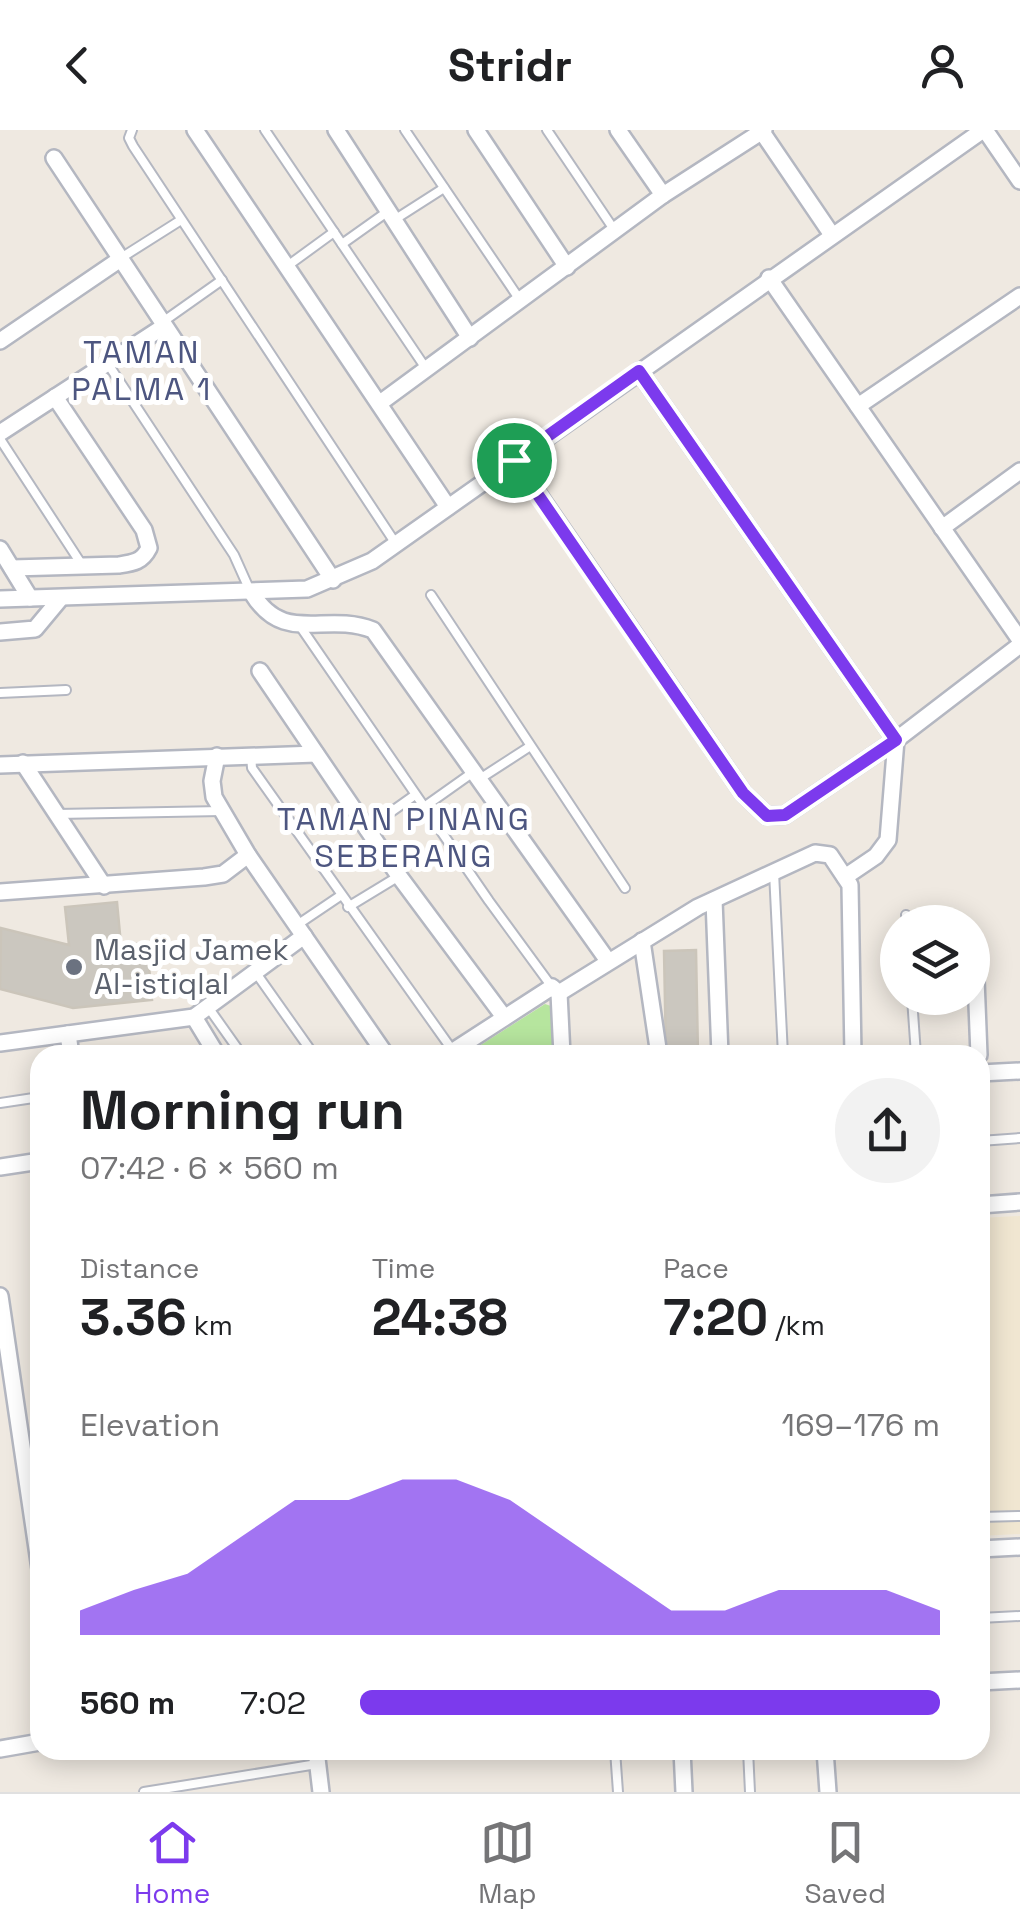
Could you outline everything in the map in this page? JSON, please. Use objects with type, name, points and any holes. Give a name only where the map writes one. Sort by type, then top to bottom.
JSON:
[{"type":"street","points":[[195,130],[448,507]]},
{"type":"street","points":[[336,130],[470,338]]},
{"type":"street","points":[[476,130],[567,267]]},
{"type":"street","points":[[618,130],[663,194]]},
{"type":"street","points":[[0,599],[252,593],[307,589],[333,580],[372,561],[984,130],[1020,181]]},
{"type":"street","points":[[380,403],[663,194],[763,131],[832,235]]},
{"type":"street","points":[[54,158],[333,580]]},
{"type":"street","points":[[3,333],[119,260]]},
{"type":"street","points":[[514,460],[757,809],[767,816],[785,815],[896,740],[1020,643],[769,278]]},
{"type":"street","points":[[858,406],[1020,296]]},
{"type":"street","points":[[0,436],[162,325]]},
{"type":"street","points":[[639,371],[896,740],[888,840],[876,856],[846,876]]},
{"type":"street","points":[[12,568],[136,562],[144,557],[148,541],[55,397]]},
{"type":"street","points":[[942,528],[1020,471]]},
{"type":"street","points":[[0,549],[30,598]]},
{"type":"street","points":[[252,593],[262,610],[279,622],[344,622],[373,630],[608,961]]},
{"type":"street","points":[[0,632],[35,629],[60,599]]},
{"type":"street","points":[[260,671],[399,876],[504,1017]]},
{"type":"street","points":[[0,764],[316,754]]},
{"type":"street","points":[[217,756],[212,789],[222,811],[379,1045]]},
{"type":"street","points":[[23,763],[104,886]]},
{"type":"street","points":[[462,1045],[504,1017],[714,900],[815,852],[830,855],[850,885],[853,1045]]},
{"type":"street","points":[[0,892],[223,874],[248,855]]},
{"type":"street","points":[[714,900],[720,1045]]},
{"type":"street","points":[[0,1043],[194,1017],[300,931]]},
{"type":"street","points":[[642,941],[657,1045]]},
{"type":"street","points":[[556,990],[561,1045]]},
{"type":"street","points":[[977,1015],[979,1045]]},
{"type":"street","points":[[194,1017],[212,1045]]},
{"type":"street","points":[[68,1034],[70,1045]]},
{"type":"street","points":[[990,1072],[1020,1072]]},
{"type":"street","points":[[0,1167],[30,1163]]},
{"type":"street","points":[[990,1204],[1020,1202]]},
{"type":"street","points":[[0,1296],[30,1501]]},
{"type":"street","points":[[990,1548],[1020,1546]]},
{"type":"street","points":[[990,1682],[1020,1680]]},
{"type":"street","points":[[0,1747],[30,1743]]},
{"type":"street","points":[[316,1760],[321,1792]]},
{"type":"street","points":[[682,1760],[684,1792]]},
{"type":"street","points":[[826,1760],[828,1792]]},
{"type":"lane","points":[[132,130],[129,138],[133,146],[396,544]]},
{"type":"lane","points":[[265,130],[426,370]]},
{"type":"lane","points":[[405,130],[520,301]]},
{"type":"lane","points":[[546,130],[614,231]]},
{"type":"lane","points":[[342,244],[444,188]]},
{"type":"lane","points":[[119,260],[181,220]]},
{"type":"lane","points":[[286,267],[334,232]]},
{"type":"lane","points":[[162,325],[222,280]]},
{"type":"lane","points":[[108,364],[234,555],[252,593]]},
{"type":"lane","points":[[0,436],[82,566]]},
{"type":"lane","points":[[431,595],[625,888]]},
{"type":"lane","points":[[299,624],[556,990]]},
{"type":"lane","points":[[0,693],[66,690]]},
{"type":"lane","points":[[424,807],[529,747]]},
{"type":"lane","points":[[251,755],[252,768],[444,1045]]},
{"type":"lane","points":[[367,829],[416,795]]},
{"type":"lane","points":[[57,814],[222,811]]},
{"type":"lane","points":[[774,872],[783,1045]]},
{"type":"lane","points":[[348,907],[399,876]]},
{"type":"lane","points":[[300,931],[340,896]]},
{"type":"lane","points":[[254,971],[307,1045]]},
{"type":"lane","points":[[208,1006],[235,1045]]},
{"type":"lane","points":[[913,1015],[915,1045]]},
{"type":"lane","points":[[0,1103],[30,1098]]},
{"type":"lane","points":[[990,1140],[1020,1138]]},
{"type":"lane","points":[[990,1517],[1020,1516]]},
{"type":"lane","points":[[990,1618],[1020,1616]]},
{"type":"lane","points":[[144,1792],[301,1760]]},
{"type":"lane","points":[[616,1760],[618,1792]]},
{"type":"lane","points":[[748,1760],[750,1792]]},
{"type":"shaded area","points":[[1020,1216],[1020,1534],[990,1536],[990,1218]]},
{"type":"green space","points":[[545,1004],[551,1006],[553,1045],[481,1045]]},
{"type":"building","name":"Masjid Jamek Al-istiqlal","points":[[117,902],[121,945],[147,943],[152,1000],[73,1008],[0,989],[1,928],[69,945],[65,907]]},
{"type":"building","points":[[696,950],[698,1045],[666,1045],[664,951]]},
{"type":"place","name":"Masjid Jamek Al-istiqlal","points":[[74,967]]},
{"type":"district","name":"TAMAN PALMA 1","points":[[142,370]]},
{"type":"district","name":"TAMAN PINANG SEBERANG","points":[[404,838]]},
{"type":"route","points":[[639,371],[896,740],[785,815],[767,816],[757,809],[514,460],[639,371]]}]
